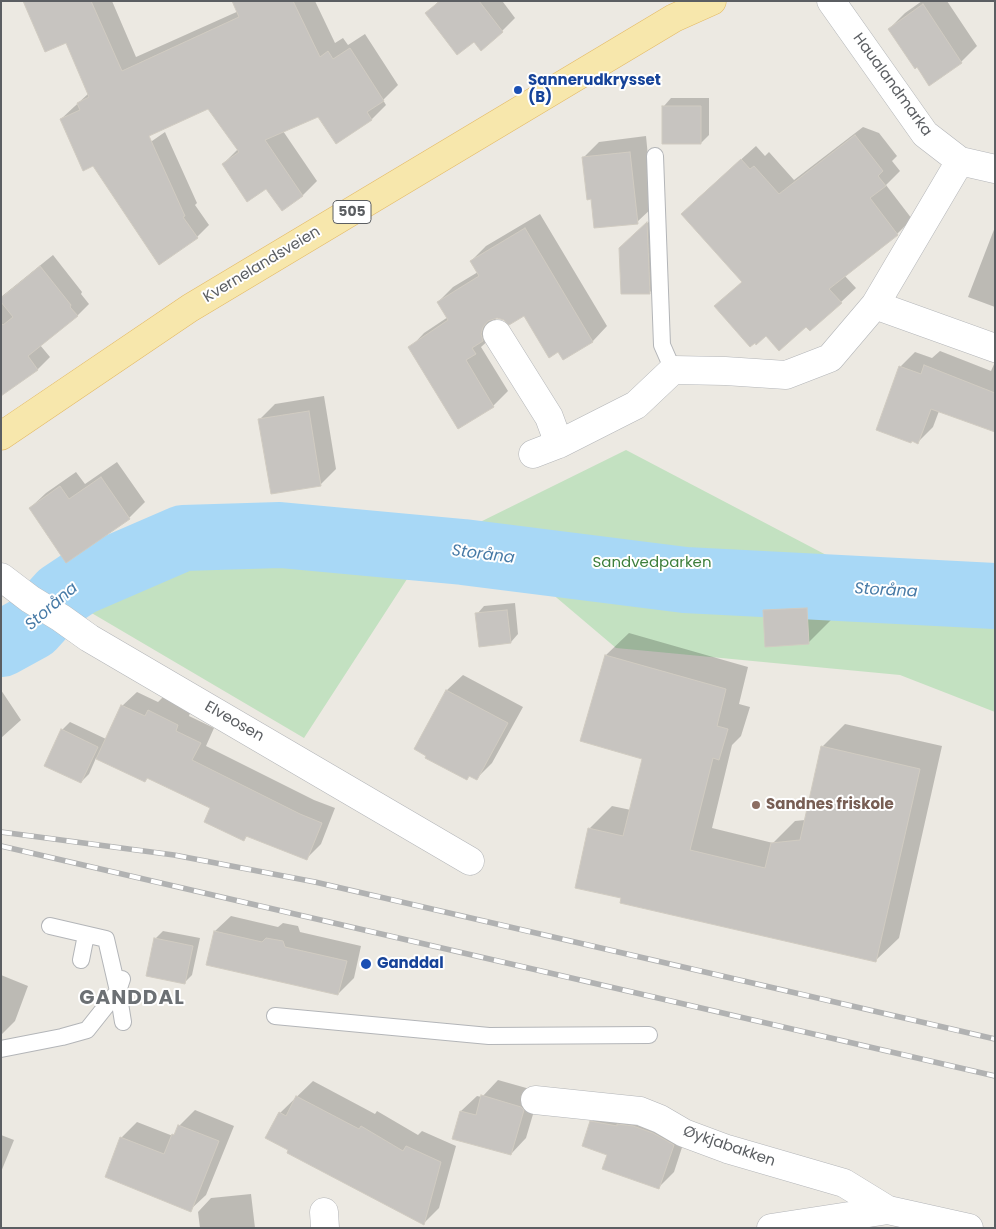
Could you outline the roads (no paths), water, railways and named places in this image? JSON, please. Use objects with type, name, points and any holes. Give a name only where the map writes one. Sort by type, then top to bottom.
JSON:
[{"type":"main road","name":"Kvernelandsveien","points":[[1,436],[190,308],[674,18],[712,1]]},
{"type":"street","name":"Haualandmarka","points":[[831,1],[925,134],[960,160],[995,169]]},
{"type":"street","points":[[533,454],[559,444],[636,405],[673,370],[725,370],[786,375],[830,358],[875,305],[960,160]]},
{"type":"street","points":[[875,305],[995,348]]},
{"type":"street","points":[[498,334],[549,417],[559,444]]},
{"type":"street","name":"Elveosen","points":[[1,577],[30,599],[89,638],[470,861]]},
{"type":"street","name":"Øykjabakken","points":[[535,1100],[640,1111],[660,1119],[684,1133],[727,1149],[844,1183],[888,1210],[969,1228]]},
{"type":"street","name":"Øykjabakken","points":[[771,1228],[888,1210]]},
{"type":"lane","points":[[655,156],[662,345],[673,370]]},
{"type":"lane","points":[[50,926],[106,939],[120,985],[123,1022]]},
{"type":"lane","points":[[81,960],[86,935]]},
{"type":"lane","points":[[1,1049],[65,1032],[87,1030],[120,985]]},
{"type":"lane","points":[[275,1016],[488,1036],[649,1035]]},
{"type":"waterway","name":"Storåna","points":[[1,644],[32,627],[61,595],[79,583],[183,538],[280,535],[463,552],[685,580],[995,596]]},
{"type":"railway","points":[[1,832],[174,855],[315,882],[995,1039]]},
{"type":"railway","points":[[1,846],[995,1076]]},
{"type":"place","name":"Sannerudkrysset (B)","points":[[518,90]]},
{"type":"place","name":"Sandnes friskole","points":[[756,805]]},
{"type":"place","name":"Ganddal","points":[[366,964]]},
{"type":"district","name":"GANDDAL","points":[[132,999]]},
{"type":"park label","name":"Sandvedparken","points":[[652,563]]}]
